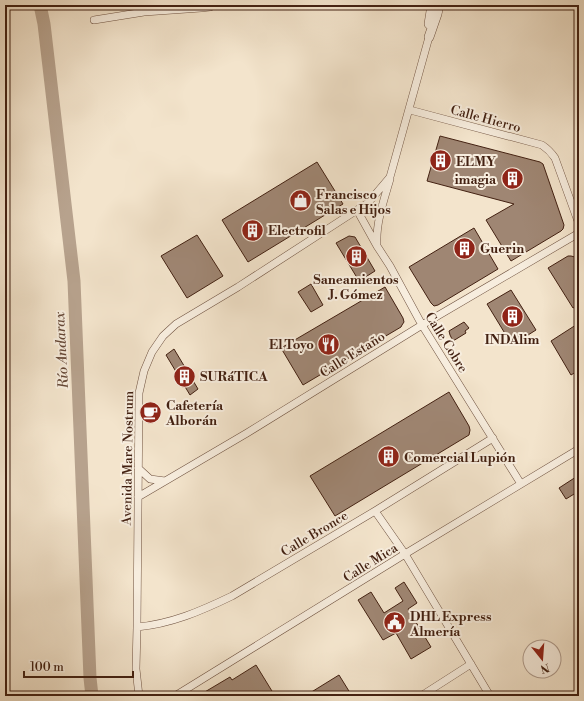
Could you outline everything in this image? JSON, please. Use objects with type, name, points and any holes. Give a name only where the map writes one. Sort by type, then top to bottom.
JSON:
[{"type":"street","points":[[94,20],[144,12],[201,8],[215,5]]},
{"type":"street","points":[[229,5],[264,5]]},
{"type":"street","name":"Avenida Mare Nostrum","points":[[429,37],[432,5]]},
{"type":"street","name":"Avenida Mare Nostrum","points":[[377,246],[376,235],[381,210],[410,110],[424,53],[439,5]]},
{"type":"street","name":"Calle Hierro","points":[[410,110],[542,145],[550,150],[555,158],[579,224]]},
{"type":"street","name":"Avenida Mare Nostrum","points":[[139,696],[136,669],[138,627],[139,393],[144,371],[152,352],[163,336],[176,324],[238,287],[368,203],[390,178]]},
{"type":"street","name":"Calle Cobre","points":[[357,210],[422,325],[521,484]]},
{"type":"street","name":"Calle Estaño","points":[[138,497],[247,433],[422,325],[579,234]]},
{"type":"street","name":"Calle Bronce","points":[[138,627],[154,625],[180,618],[208,608],[232,596],[375,511],[493,438]]},
{"type":"street","name":"Calle Mica","points":[[175,696],[579,449]]},
{"type":"street","points":[[138,468],[150,479],[165,481]]},
{"type":"street","points":[[375,511],[405,554],[490,696]]},
{"type":"street","points":[[421,696],[471,664]]},
{"type":"building","points":[[440,136],[543,164],[564,225],[563,229],[511,261],[486,220],[514,204],[427,181]]},
{"type":"building","name":"Francisco Salas e Hijos","points":[[317,162],[343,204],[248,262],[222,220]]},
{"type":"building","name":"Guerin","points":[[474,228],[498,269],[434,306],[409,267]]},
{"type":"building","points":[[197,235],[223,276],[187,298],[161,256]]},
{"type":"building","name":"Saneamientos J. Gómez","points":[[349,236],[355,237],[375,271],[359,281],[336,243]]},
{"type":"building","points":[[568,256],[575,257],[579,265],[579,305],[573,308],[548,268]]},
{"type":"building","points":[[311,284],[323,305],[311,312],[298,292]]},
{"type":"building","points":[[385,287],[403,318],[404,322],[401,327],[303,385],[281,348]]},
{"type":"building","name":"INDAlim","points":[[511,290],[536,330],[512,345],[487,304]]},
{"type":"building","points":[[464,322],[469,328],[465,331],[466,333],[453,341],[449,331]]},
{"type":"building","points":[[579,323],[579,370],[571,375],[551,341]]},
{"type":"building","name":"SURáTICA","points":[[174,349],[198,389],[190,395],[166,355]]},
{"type":"building","name":"Comercial Lupión","points":[[449,392],[469,426],[469,435],[335,516],[310,476]]},
{"type":"building","points":[[579,475],[579,491],[566,499],[559,488]]},
{"type":"building","name":"DHL Express Almería","points":[[404,582],[417,603],[408,609],[431,647],[411,659],[396,633],[383,640],[358,600],[371,592],[384,613],[403,601],[395,588]]},
{"type":"building","points":[[256,665],[275,696],[198,696],[230,677],[232,680]]},
{"type":"building","points":[[339,675],[352,696],[305,696]]},
{"type":"waterway","name":"Río Andarax","points":[[40,5],[44,24],[74,281],[90,678],[92,696]]},
{"type":"place","name":"ELMY","points":[[441,161]]},
{"type":"place","name":"imagia","points":[[512,179]]},
{"type":"place","name":"Francisco Salas e Hijos","points":[[300,201]]},
{"type":"place","name":"Electrofil","points":[[253,230]]},
{"type":"place","name":"Guerin","points":[[464,248]]},
{"type":"place","name":"Saneamientos J. Gómez","points":[[356,257]]},
{"type":"place","name":"INDAlim","points":[[512,317]]},
{"type":"place","name":"El Toyo","points":[[329,344]]},
{"type":"place","name":"SURáTICA","points":[[185,376]]},
{"type":"place","name":"Cafetería Alborán","points":[[151,412]]},
{"type":"place","name":"Comercial Lupión","points":[[388,457]]},
{"type":"place","name":"DHL Express Almería","points":[[395,623]]}]
